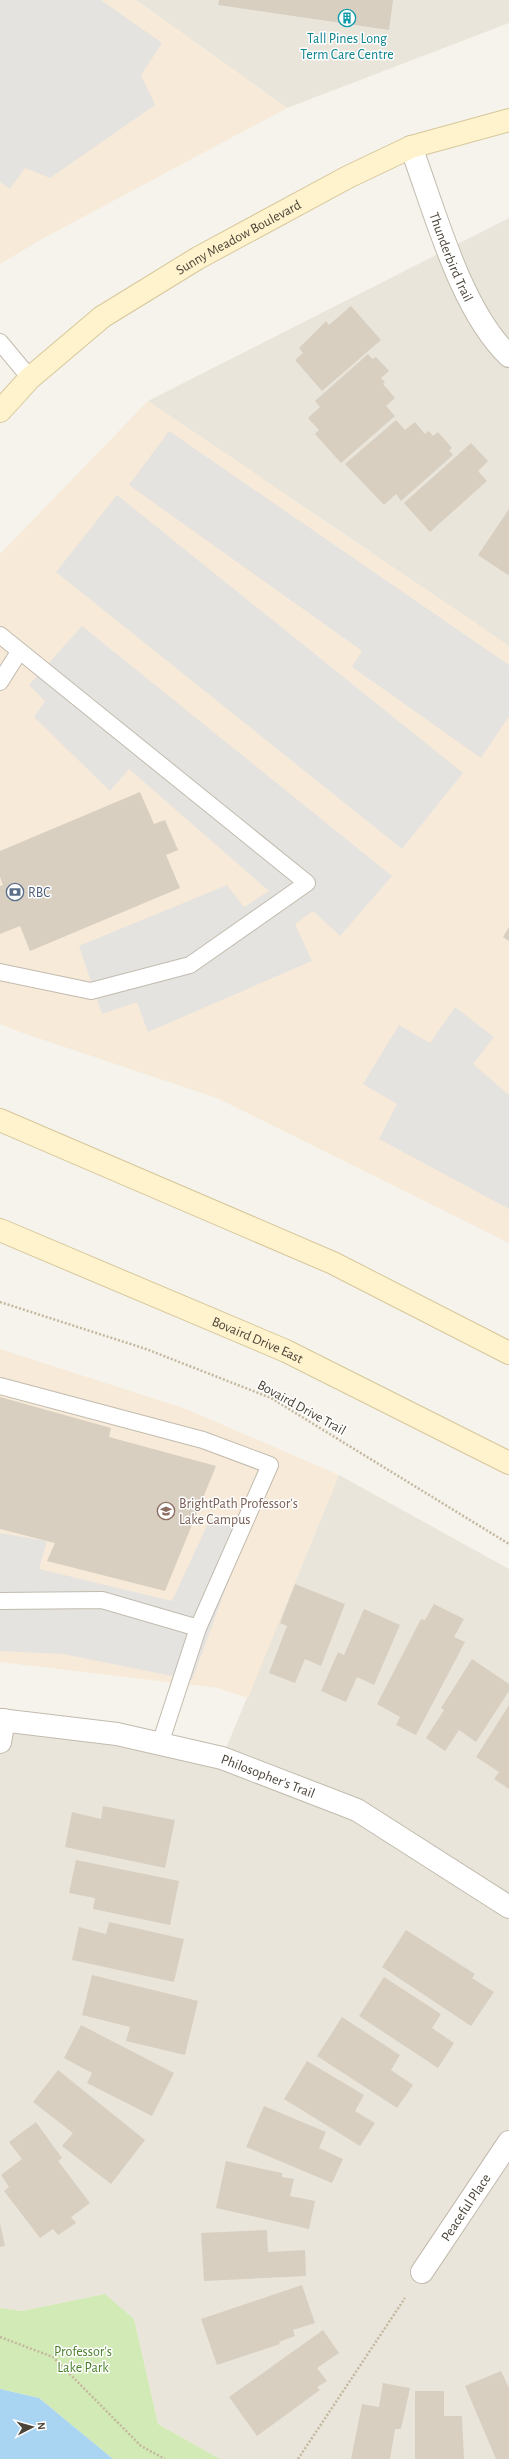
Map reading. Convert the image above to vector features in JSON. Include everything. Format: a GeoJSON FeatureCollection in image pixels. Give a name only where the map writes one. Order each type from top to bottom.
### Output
{"type":"FeatureCollection","features":[{"type":"Feature","properties":{"kind":"main road","name":"Sunny Meadow Boulevard"},"geometry":{"type":"LineString","coordinates":[[0,411],[30,378],[108,313],[205,255],[348,177],[411,147],[509,120]]}},
{"type":"Feature","properties":{"kind":"main road"},"geometry":{"type":"LineString","coordinates":[[0,1120],[334,1263],[509,1353]]}},
{"type":"Feature","properties":{"kind":"main road","name":"Bovaird Drive East"},"geometry":{"type":"LineString","coordinates":[[0,1230],[286,1351],[509,1463]]}},
{"type":"Feature","properties":{"kind":"street","name":"Thunderbird Trail"},"geometry":{"type":"LineString","coordinates":[[411,147],[454,263],[477,317],[509,356]]}},
{"type":"Feature","properties":{"kind":"street","name":"Philosopher's Trail"},"geometry":{"type":"LineString","coordinates":[[2,1720],[117,1734],[222,1758],[357,1810],[509,1907]]}},
{"type":"Feature","properties":{"kind":"street"},"geometry":{"type":"LineString","coordinates":[[0,1742],[2,1720]]}},
{"type":"Feature","properties":{"kind":"street","name":"Peaceful Place"},"geometry":{"type":"LineString","coordinates":[[422,2272],[509,2142]]}},
{"type":"Feature","properties":{"kind":"lane"},"geometry":{"type":"LineString","coordinates":[[0,342],[30,378]]}},
{"type":"Feature","properties":{"kind":"lane"},"geometry":{"type":"LineString","coordinates":[[0,635],[19,652],[307,883],[190,965],[91,991],[0,972]]}},
{"type":"Feature","properties":{"kind":"lane"},"geometry":{"type":"LineString","coordinates":[[0,682],[19,652]]}},
{"type":"Feature","properties":{"kind":"lane"},"geometry":{"type":"LineString","coordinates":[[0,1386],[203,1440],[270,1466],[198,1628],[160,1744]]}},
{"type":"Feature","properties":{"kind":"lane"},"geometry":{"type":"LineString","coordinates":[[0,1601],[102,1600],[198,1628]]}},
{"type":"Feature","properties":{"kind":"path","name":"Bovaird Drive Trail"},"geometry":{"type":"LineString","coordinates":[[0,1302],[146,1349],[271,1398],[509,1544]]}},
{"type":"Feature","properties":{"kind":"path"},"geometry":{"type":"LineString","coordinates":[[298,2459],[422,2272]]}},
{"type":"Feature","properties":{"kind":"path"},"geometry":{"type":"LineString","coordinates":[[0,2338],[53,2357],[140,2446],[165,2459]]}},
{"type":"Feature","properties":{"kind":"shaded area"},"geometry":{"type":"Polygon","coordinates":[[[0,0],[136,0],[287,108],[42,239],[0,264],[0,0]]]}},
{"type":"Feature","properties":{"kind":"shaded area"},"geometry":{"type":"Polygon","coordinates":[[[0,0],[101,0],[162,43],[141,75],[155,105],[50,178],[25,168],[10,189],[0,182],[0,0]]]}},
{"type":"Feature","properties":{"kind":"shaded area"},"geometry":{"type":"Polygon","coordinates":[[[136,0],[509,0],[509,23],[287,108],[136,0]]]}},
{"type":"Feature","properties":{"kind":"shaded area"},"geometry":{"type":"Polygon","coordinates":[[[509,218],[509,646],[148,401],[509,218]]]}},
{"type":"Feature","properties":{"kind":"shaded area"},"geometry":{"type":"Polygon","coordinates":[[[148,401],[509,646],[509,1243],[217,1098],[0,1024],[0,554],[148,401]]]}},
{"type":"Feature","properties":{"kind":"shaded area"},"geometry":{"type":"Polygon","coordinates":[[[169,431],[509,665],[509,716],[481,758],[352,667],[362,651],[129,485],[169,431]]]}},
{"type":"Feature","properties":{"kind":"shaded area"},"geometry":{"type":"Polygon","coordinates":[[[117,495],[463,773],[402,849],[56,572],[117,495]]]}},
{"type":"Feature","properties":{"kind":"shaded area"},"geometry":{"type":"Polygon","coordinates":[[[82,626],[392,876],[340,936],[313,911],[295,924],[312,961],[148,1032],[137,1002],[102,1014],[79,946],[227,885],[244,907],[269,891],[129,769],[110,791],[34,717],[45,701],[29,685],[82,626]]]}},
{"type":"Feature","properties":{"kind":"shaded area"},"geometry":{"type":"Polygon","coordinates":[[[455,1007],[494,1037],[473,1064],[509,1095],[509,1209],[379,1139],[397,1104],[363,1084],[399,1025],[430,1043],[455,1007]]]}},
{"type":"Feature","properties":{"kind":"shaded area"},"geometry":{"type":"Polygon","coordinates":[[[0,1349],[186,1409],[339,1475],[248,1698],[218,1688],[0,1662],[0,1349]]]}},
{"type":"Feature","properties":{"kind":"shaded area"},"geometry":{"type":"Polygon","coordinates":[[[339,1475],[509,1569],[509,2459],[220,2459],[158,2424],[134,2319],[105,2294],[22,2311],[0,2308],[0,1720],[222,1758],[339,1475]]]}},
{"type":"Feature","properties":{"kind":"shaded area"},"geometry":{"type":"Polygon","coordinates":[[[210,1519],[247,1531],[192,1680],[63,1654],[0,1651],[0,1533],[47,1541],[39,1569],[172,1601],[210,1519]]]}},
{"type":"Feature","properties":{"kind":"green space","name":"Professor's Lake Park"},"geometry":{"type":"Polygon","coordinates":[[[105,2294],[134,2319],[158,2424],[220,2459],[113,2459],[39,2398],[0,2389],[0,2308],[22,2311],[105,2294]]]}},
{"type":"Feature","properties":{"kind":"water"},"geometry":{"type":"Polygon","coordinates":[[[0,2389],[39,2398],[113,2459],[0,2459],[0,2389]]]}},
{"type":"Feature","properties":{"kind":"building","name":"Tall Pines Long Term Care Centre"},"geometry":{"type":"Polygon","coordinates":[[[219,0],[393,0],[389,30],[218,5],[219,0]]]}},
{"type":"Feature","properties":{"kind":"building"},"geometry":{"type":"Polygon","coordinates":[[[351,306],[381,340],[322,391],[295,360],[303,353],[299,348],[326,321],[329,325],[351,306]]]}},
{"type":"Feature","properties":{"kind":"building"},"geometry":{"type":"Polygon","coordinates":[[[368,354],[372,359],[376,357],[389,371],[381,378],[385,382],[383,384],[395,398],[386,406],[395,416],[341,463],[315,434],[319,430],[308,418],[320,407],[315,401],[368,354]]]}},
{"type":"Feature","properties":{"kind":"building"},"geometry":{"type":"Polygon","coordinates":[[[396,420],[405,430],[415,422],[425,434],[429,431],[433,436],[438,432],[452,448],[449,450],[453,455],[401,501],[396,494],[384,505],[345,464],[396,420]]]}},
{"type":"Feature","properties":{"kind":"building"},"geometry":{"type":"Polygon","coordinates":[[[471,443],[488,461],[478,471],[487,481],[430,532],[404,503],[471,443]]]}},
{"type":"Feature","properties":{"kind":"building"},"geometry":{"type":"Polygon","coordinates":[[[509,509],[509,574],[508,575],[478,555],[509,509]]]}},
{"type":"Feature","properties":{"kind":"building"},"geometry":{"type":"Polygon","coordinates":[[[140,792],[154,824],[165,820],[178,850],[166,855],[180,888],[30,951],[20,926],[0,934],[0,886],[3,885],[0,877],[0,851],[140,792]]]}},
{"type":"Feature","properties":{"kind":"building"},"geometry":{"type":"Polygon","coordinates":[[[509,927],[509,941],[503,937],[509,927]]]}},
{"type":"Feature","properties":{"kind":"building"},"geometry":{"type":"Polygon","coordinates":[[[0,1397],[111,1428],[109,1437],[216,1466],[165,1591],[47,1561],[55,1543],[0,1529],[0,1397]]]}},
{"type":"Feature","properties":{"kind":"building"},"geometry":{"type":"Polygon","coordinates":[[[295,1584],[345,1604],[321,1666],[305,1659],[295,1683],[269,1673],[287,1626],[280,1623],[295,1584]]]}},
{"type":"Feature","properties":{"kind":"building"},"geometry":{"type":"Polygon","coordinates":[[[434,1604],[464,1619],[454,1637],[465,1642],[416,1735],[396,1725],[400,1717],[377,1704],[421,1619],[425,1620],[434,1604]]]}},
{"type":"Feature","properties":{"kind":"building"},"geometry":{"type":"Polygon","coordinates":[[[364,1609],[400,1625],[374,1685],[357,1677],[346,1702],[321,1691],[338,1652],[344,1655],[364,1609]]]}},
{"type":"Feature","properties":{"kind":"building"},"geometry":{"type":"Polygon","coordinates":[[[472,1659],[509,1684],[509,1691],[476,1742],[459,1730],[445,1751],[426,1738],[444,1710],[441,1708],[472,1659]]]}},
{"type":"Feature","properties":{"kind":"building"},"geometry":{"type":"Polygon","coordinates":[[[509,1705],[509,1789],[494,1779],[499,1772],[476,1757],[509,1705]]]}},
{"type":"Feature","properties":{"kind":"building"},"geometry":{"type":"Polygon","coordinates":[[[103,1806],[175,1820],[165,1868],[65,1847],[72,1812],[101,1819],[103,1806]]]}},
{"type":"Feature","properties":{"kind":"building"},"geometry":{"type":"Polygon","coordinates":[[[76,1860],[179,1881],[170,1925],[93,1909],[95,1898],[69,1893],[76,1860]]]}},
{"type":"Feature","properties":{"kind":"building"},"geometry":{"type":"Polygon","coordinates":[[[109,1922],[184,1939],[174,1982],[72,1960],[79,1927],[106,1934],[109,1922]]]}},
{"type":"Feature","properties":{"kind":"building"},"geometry":{"type":"Polygon","coordinates":[[[406,1930],[475,1974],[472,1978],[494,1992],[471,2026],[382,1967],[406,1930]]]}},
{"type":"Feature","properties":{"kind":"building"},"geometry":{"type":"Polygon","coordinates":[[[92,1975],[198,2001],[185,2055],[126,2041],[130,2027],[82,2015],[92,1975]]]}},
{"type":"Feature","properties":{"kind":"building"},"geometry":{"type":"Polygon","coordinates":[[[384,1977],[441,2014],[432,2028],[454,2043],[438,2068],[359,2016],[384,1977]]]}},
{"type":"Feature","properties":{"kind":"building"},"geometry":{"type":"Polygon","coordinates":[[[342,2017],[400,2055],[391,2070],[413,2085],[397,2108],[317,2056],[342,2017]]]}},
{"type":"Feature","properties":{"kind":"building"},"geometry":{"type":"Polygon","coordinates":[[[81,2025],[174,2073],[152,2116],[87,2083],[92,2073],[64,2058],[81,2025]]]}},
{"type":"Feature","properties":{"kind":"building"},"geometry":{"type":"Polygon","coordinates":[[[307,2061],[364,2095],[355,2111],[375,2123],[360,2146],[284,2099],[307,2061]]]}},
{"type":"Feature","properties":{"kind":"building"},"geometry":{"type":"Polygon","coordinates":[[[58,2070],[145,2140],[111,2184],[62,2146],[73,2133],[33,2102],[58,2070]]]}},
{"type":"Feature","properties":{"kind":"building"},"geometry":{"type":"Polygon","coordinates":[[[264,2106],[326,2132],[319,2148],[343,2159],[332,2183],[246,2147],[264,2106]]]}},
{"type":"Feature","properties":{"kind":"building"},"geometry":{"type":"Polygon","coordinates":[[[36,2122],[62,2158],[58,2161],[90,2203],[71,2217],[76,2223],[58,2235],[53,2229],[40,2238],[4,2191],[9,2187],[1,2175],[22,2159],[9,2142],[36,2122]]]}},
{"type":"Feature","properties":{"kind":"building"},"geometry":{"type":"Polygon","coordinates":[[[226,2161],[282,2173],[282,2177],[294,2179],[290,2196],[315,2201],[309,2229],[216,2208],[226,2161]]]}},
{"type":"Feature","properties":{"kind":"building"},"geometry":{"type":"Polygon","coordinates":[[[0,2223],[5,2246],[0,2247],[0,2223]]]}},
{"type":"Feature","properties":{"kind":"building"},"geometry":{"type":"Polygon","coordinates":[[[267,2230],[268,2252],[305,2250],[306,2276],[204,2281],[201,2233],[267,2230]]]}},
{"type":"Feature","properties":{"kind":"building"},"geometry":{"type":"Polygon","coordinates":[[[302,2285],[315,2323],[293,2330],[295,2336],[279,2342],[280,2344],[217,2365],[201,2319],[302,2285]]]}},
{"type":"Feature","properties":{"kind":"building"},"geometry":{"type":"Polygon","coordinates":[[[323,2330],[339,2353],[317,2368],[327,2381],[317,2387],[320,2390],[257,2436],[229,2397],[323,2330]]]}},
{"type":"Feature","properties":{"kind":"building"},"geometry":{"type":"Polygon","coordinates":[[[501,2371],[509,2388],[509,2459],[496,2459],[465,2386],[501,2371]]]}},
{"type":"Feature","properties":{"kind":"building"},"geometry":{"type":"Polygon","coordinates":[[[383,2383],[410,2388],[401,2429],[395,2429],[390,2459],[351,2459],[362,2404],[379,2407],[383,2383]]]}},
{"type":"Feature","properties":{"kind":"building"},"geometry":{"type":"Polygon","coordinates":[[[415,2391],[444,2391],[444,2416],[462,2416],[464,2459],[415,2459],[415,2391]]]}},
{"type":"Feature","properties":{"kind":"place","name":"Tall Pines Long Term Care Centre"},"geometry":{"type":"Point","coordinates":[347,18]}},
{"type":"Feature","properties":{"kind":"place","name":"RBC"},"geometry":{"type":"Point","coordinates":[15,892]}},
{"type":"Feature","properties":{"kind":"place","name":"BrightPath Professor's Lake Campus"},"geometry":{"type":"Point","coordinates":[166,1511]}}]}
